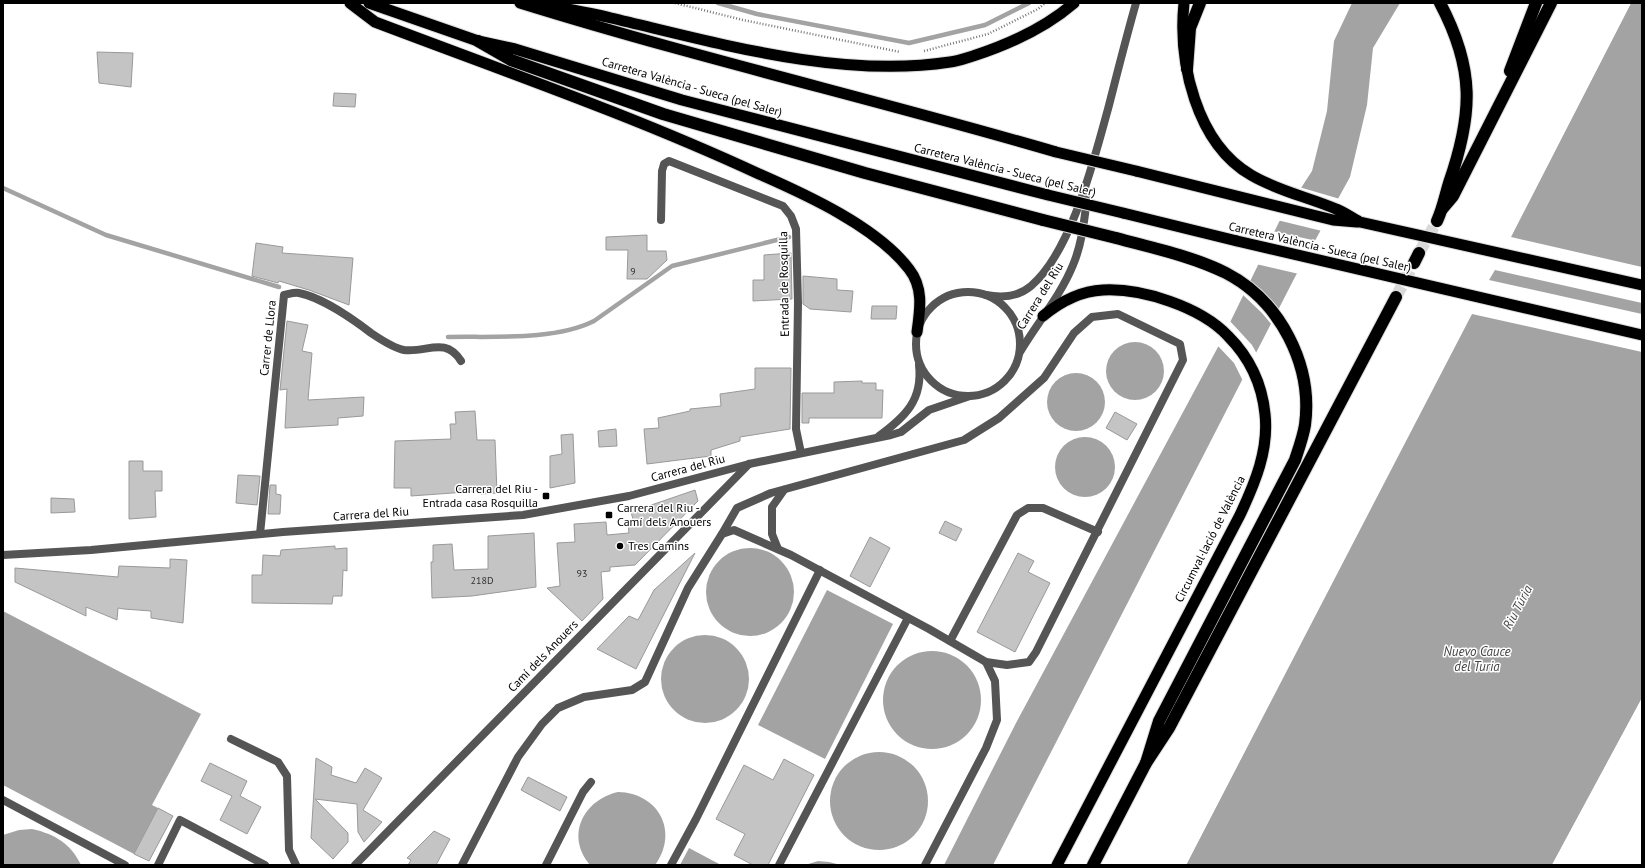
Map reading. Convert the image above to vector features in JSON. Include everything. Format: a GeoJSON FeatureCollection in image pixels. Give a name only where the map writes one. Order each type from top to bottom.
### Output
{"type":"FeatureCollection","features":[{"type":"Feature","properties":{"kind":"highway"},"geometry":{"type":"LineString","coordinates":[[350,3],[375,22],[706,149],[791,188],[838,214],[892,251],[910,269],[920,293],[917,332]]}},
{"type":"Feature","properties":{"kind":"highway","name":"Carretera València - Sueca (pel Saler)"},"geometry":{"type":"LineString","coordinates":[[369,3],[478,41],[515,50],[682,100],[1048,195],[1237,241],[1642,335]]}},
{"type":"Feature","properties":{"kind":"highway"},"geometry":{"type":"LineString","coordinates":[[520,3],[617,33],[1056,152],[1333,220],[1360,222],[1642,285]]}},
{"type":"Feature","properties":{"kind":"highway"},"geometry":{"type":"LineString","coordinates":[[534,3],[611,18],[692,38],[796,59],[893,68],[952,62],[1005,46],[1057,17],[1074,3]]}},
{"type":"Feature","properties":{"kind":"highway"},"geometry":{"type":"LineString","coordinates":[[1184,3],[1183,37],[1189,84],[1199,110],[1220,145],[1239,166],[1251,175],[1284,191],[1336,209],[1360,222]]}},
{"type":"Feature","properties":{"kind":"highway"},"geometry":{"type":"LineString","coordinates":[[1187,69],[1190,28],[1200,3]]}},
{"type":"Feature","properties":{"kind":"highway"},"geometry":{"type":"LineString","coordinates":[[1437,221],[1442,209],[1463,136],[1468,95],[1459,45],[1454,30],[1440,3]]}},
{"type":"Feature","properties":{"kind":"highway"},"geometry":{"type":"LineString","coordinates":[[1486,132],[1536,3]]}},
{"type":"Feature","properties":{"kind":"highway"},"geometry":{"type":"LineString","coordinates":[[1442,209],[1453,196],[1551,3]]}},
{"type":"Feature","properties":{"kind":"highway"},"geometry":{"type":"LineString","coordinates":[[478,41],[511,60],[663,114],[865,172],[1194,260],[1214,267],[1240,281],[1273,312],[1295,351],[1304,383],[1306,413],[1301,442],[1286,480],[1159,721],[1146,763]]}},
{"type":"Feature","properties":{"kind":"highway","name":"Circumval·lació de València"},"geometry":{"type":"LineString","coordinates":[[1043,316],[1062,302],[1076,296],[1103,290],[1133,292],[1170,302],[1216,326],[1237,346],[1248,361],[1259,384],[1263,399],[1266,425],[1262,459],[1257,477],[1231,533],[1057,865]]}},
{"type":"Feature","properties":{"kind":"highway"},"geometry":{"type":"LineString","coordinates":[[1092,865],[1146,763],[1169,728],[1396,297]]}},
{"type":"Feature","properties":{"kind":"street","name":"Carrera del Riu"},"geometry":{"type":"LineString","coordinates":[[986,295],[997,297],[1016,294],[1032,285],[1042,274],[1065,237],[1089,177],[1136,3]]}},
{"type":"Feature","properties":{"kind":"street","name":"Entrada de Rosquilla"},"geometry":{"type":"LineString","coordinates":[[661,220],[662,171],[664,164],[669,161],[783,206],[791,216],[796,229],[798,303],[796,429],[801,453]]}},
{"type":"Feature","properties":{"kind":"street","name":"Carrera del Riu"},"geometry":{"type":"LineString","coordinates":[[1018,355],[1064,284],[1078,254],[1082,236],[1089,177]]}},
{"type":"Feature","properties":{"kind":"street"},"geometry":{"type":"LineString","coordinates":[[961,292],[973,292],[986,295],[997,301],[1013,318],[1018,329],[1020,342],[1018,355],[1014,368],[1006,379],[990,391],[970,396],[956,395],[937,386],[923,370],[918,358],[916,345],[917,332],[929,309],[938,301],[961,292]]}},
{"type":"Feature","properties":{"kind":"street","name":"Carrer de Llora"},"geometry":{"type":"LineString","coordinates":[[260,534],[284,295],[298,293],[310,296],[350,317],[381,340],[403,350],[442,346],[456,352],[462,361]]}},
{"type":"Feature","properties":{"kind":"street"},"geometry":{"type":"LineString","coordinates":[[462,865],[518,757],[542,724],[558,708],[584,697],[632,690],[645,682],[688,588],[737,508],[771,493],[964,440],[999,418],[1044,378],[1074,333],[1092,317],[1118,314],[1180,344],[1183,360],[1098,532],[1036,652],[1029,662],[1007,665],[986,662],[820,570],[778,549],[734,530],[722,534]]}},
{"type":"Feature","properties":{"kind":"street","name":"Carrera del Riu"},"geometry":{"type":"LineString","coordinates":[[877,438],[900,420],[913,402],[919,382],[918,358]]}},
{"type":"Feature","properties":{"kind":"street","name":"Carrera del Riu"},"geometry":{"type":"LineString","coordinates":[[3,555],[91,550],[260,534],[522,515],[628,496],[749,464],[901,432],[929,410],[970,396]]}},
{"type":"Feature","properties":{"kind":"street","name":"Camí dels Anouers"},"geometry":{"type":"LineString","coordinates":[[355,865],[749,464]]}},
{"type":"Feature","properties":{"kind":"street"},"geometry":{"type":"LineString","coordinates":[[778,549],[772,534],[772,507],[784,490]]}},
{"type":"Feature","properties":{"kind":"street"},"geometry":{"type":"LineString","coordinates":[[950,641],[1017,515],[1028,508],[1043,508],[1098,532]]}},
{"type":"Feature","properties":{"kind":"street"},"geometry":{"type":"LineString","coordinates":[[671,865],[696,819],[820,570]]}},
{"type":"Feature","properties":{"kind":"street"},"geometry":{"type":"LineString","coordinates":[[779,865],[908,618]]}},
{"type":"Feature","properties":{"kind":"street"},"geometry":{"type":"LineString","coordinates":[[924,865],[986,748],[998,720],[995,681],[986,662]]}},
{"type":"Feature","properties":{"kind":"street"},"geometry":{"type":"LineString","coordinates":[[231,739],[278,762],[287,776],[289,850],[296,865]]}},
{"type":"Feature","properties":{"kind":"street"},"geometry":{"type":"LineString","coordinates":[[546,865],[583,792],[591,782]]}},
{"type":"Feature","properties":{"kind":"street"},"geometry":{"type":"LineString","coordinates":[[3,800],[125,865]]}},
{"type":"Feature","properties":{"kind":"street"},"geometry":{"type":"LineString","coordinates":[[158,865],[180,820],[265,865]]}},
{"type":"Feature","properties":{"kind":"path"},"geometry":{"type":"LineString","coordinates":[[675,3],[744,20],[903,53]]}},
{"type":"Feature","properties":{"kind":"path"},"geometry":{"type":"LineString","coordinates":[[917,52],[988,34],[1038,10],[1045,3]]}},
{"type":"Feature","properties":{"kind":"water"},"geometry":{"type":"Polygon","coordinates":[[[1352,3],[1400,3],[1373,48],[1367,105],[1350,177],[1295,277],[993,865],[944,865],[1016,723],[1218,347],[1279,222],[1312,171],[1327,111],[1334,41],[1352,3]]]}},
{"type":"Feature","properties":{"kind":"water","name":"Nuevo Cauce del Turia"},"geometry":{"type":"Polygon","coordinates":[[[1631,3],[1642,3],[1642,698],[1552,865],[1186,865],[1631,3]]]}},
{"type":"Feature","properties":{"kind":"water"},"geometry":{"type":"Polygon","coordinates":[[[1129,342],[1141,342],[1151,346],[1160,355],[1164,365],[1164,377],[1156,392],[1141,400],[1129,400],[1119,396],[1110,387],[1106,377],[1106,365],[1110,355],[1119,346],[1129,342]]]}},
{"type":"Feature","properties":{"kind":"water"},"geometry":{"type":"Polygon","coordinates":[[[1070,373],[1082,373],[1092,377],[1101,386],[1105,396],[1105,408],[1097,423],[1082,431],[1070,431],[1060,427],[1051,418],[1047,408],[1047,396],[1051,386],[1060,377],[1070,373]]]}},
{"type":"Feature","properties":{"kind":"water"},"geometry":{"type":"Polygon","coordinates":[[[1085,437],[1101,442],[1106,446],[1110,451],[1115,467],[1110,483],[1106,488],[1101,492],[1085,497],[1069,492],[1064,488],[1060,483],[1055,467],[1060,451],[1064,446],[1069,442],[1085,437]]]}},
{"type":"Feature","properties":{"kind":"water"},"geometry":{"type":"Polygon","coordinates":[[[750,548],[767,552],[781,561],[790,575],[794,592],[790,609],[781,623],[767,632],[750,636],[733,632],[719,623],[710,609],[706,592],[710,575],[719,561],[733,552],[750,548]]]}},
{"type":"Feature","properties":{"kind":"water"},"geometry":{"type":"Polygon","coordinates":[[[827,590],[893,624],[825,759],[758,725],[827,590]]]}},
{"type":"Feature","properties":{"kind":"water"},"geometry":{"type":"Polygon","coordinates":[[[3,611],[201,714],[152,805],[158,808],[134,854],[3,785],[3,611]]]}},
{"type":"Feature","properties":{"kind":"water"},"geometry":{"type":"Polygon","coordinates":[[[705,635],[722,639],[736,648],[745,662],[749,679],[745,696],[736,710],[722,719],[705,723],[688,719],[674,710],[665,696],[661,679],[665,662],[674,648],[688,639],[705,635]]]}},
{"type":"Feature","properties":{"kind":"water"},"geometry":{"type":"Polygon","coordinates":[[[932,651],[951,655],[967,665],[977,681],[981,700],[977,719],[967,735],[951,745],[932,749],[913,745],[897,735],[887,719],[883,700],[887,681],[897,665],[913,655],[932,651]]]}},
{"type":"Feature","properties":{"kind":"water"},"geometry":{"type":"Polygon","coordinates":[[[879,752],[898,756],[914,766],[924,782],[928,801],[924,820],[914,836],[898,846],[879,850],[860,846],[844,836],[834,820],[830,801],[834,782],[844,766],[860,756],[879,752]]]}},
{"type":"Feature","properties":{"kind":"water"},"geometry":{"type":"Polygon","coordinates":[[[618,792],[632,794],[644,799],[654,807],[661,816],[665,828],[665,840],[662,852],[655,865],[590,865],[583,854],[579,842],[579,831],[587,811],[595,803],[606,796],[618,792]]]}},
{"type":"Feature","properties":{"kind":"water"},"geometry":{"type":"Polygon","coordinates":[[[32,829],[48,834],[61,841],[72,851],[81,865],[3,865],[3,835],[19,830],[32,829]]]}},
{"type":"Feature","properties":{"kind":"water"},"geometry":{"type":"Polygon","coordinates":[[[689,848],[721,865],[680,865],[689,848]]]}},
{"type":"Feature","properties":{"kind":"water"},"geometry":{"type":"Polygon","coordinates":[[[818,861],[829,862],[841,865],[805,865],[818,861]]]}},
{"type":"Feature","properties":{"kind":"pier"},"geometry":{"type":"Polygon","coordinates":[[[1629,3],[1631,3],[1511,237],[1642,267],[1642,303],[1495,270],[1489,280],[1642,314],[1642,352],[1472,314],[1186,865],[1184,865],[1629,3]]]}},
{"type":"Feature","properties":{"kind":"pier"},"geometry":{"type":"Polygon","coordinates":[[[1299,187],[1340,199],[1322,231],[1277,220],[1299,187]]]}},
{"type":"Feature","properties":{"kind":"pier"},"geometry":{"type":"Polygon","coordinates":[[[1272,231],[1317,241],[1299,274],[1256,264],[1272,231]]]}},
{"type":"Feature","properties":{"kind":"pier"},"geometry":{"type":"Polygon","coordinates":[[[1248,280],[1280,311],[1272,325],[1242,294],[1248,280]]]}},
{"type":"Feature","properties":{"kind":"pier"},"geometry":{"type":"Polygon","coordinates":[[[1229,320],[1252,345],[1257,354],[1243,381],[1234,363],[1217,345],[1229,320]]]}},
{"type":"Feature","properties":{"kind":"pier"},"geometry":{"type":"Polygon","coordinates":[[[1642,698],[1642,702],[1555,865],[1552,865],[1642,698]]]}},
{"type":"Feature","properties":{"kind":"building"},"geometry":{"type":"Polygon","coordinates":[[[97,52],[133,53],[131,87],[99,83],[97,52]]]}},
{"type":"Feature","properties":{"kind":"building"},"geometry":{"type":"Polygon","coordinates":[[[334,93],[356,94],[355,107],[333,106],[334,93]]]}},
{"type":"Feature","properties":{"kind":"building"},"geometry":{"type":"Polygon","coordinates":[[[647,235],[647,251],[666,251],[667,260],[647,279],[627,279],[628,250],[606,250],[606,237],[647,235]]]}},
{"type":"Feature","properties":{"kind":"building"},"geometry":{"type":"Polygon","coordinates":[[[256,243],[283,247],[282,253],[353,258],[349,305],[309,290],[279,281],[278,283],[252,276],[256,243]]]}},
{"type":"Feature","properties":{"kind":"building"},"geometry":{"type":"Polygon","coordinates":[[[791,253],[792,299],[753,301],[753,280],[764,280],[764,255],[791,253]]]}},
{"type":"Feature","properties":{"kind":"building"},"geometry":{"type":"Polygon","coordinates":[[[803,276],[837,279],[837,290],[853,291],[851,312],[810,309],[803,304],[803,276]]]}},
{"type":"Feature","properties":{"kind":"building"},"geometry":{"type":"Polygon","coordinates":[[[872,306],[897,306],[896,319],[871,319],[872,306]]]}},
{"type":"Feature","properties":{"kind":"building"},"geometry":{"type":"Polygon","coordinates":[[[287,321],[308,325],[302,351],[312,353],[308,400],[364,397],[363,416],[338,418],[338,425],[285,428],[287,389],[280,390],[287,321]]]}},
{"type":"Feature","properties":{"kind":"building"},"geometry":{"type":"Polygon","coordinates":[[[755,368],[791,368],[790,429],[740,437],[740,441],[711,450],[711,456],[647,464],[644,429],[659,428],[658,418],[690,411],[690,409],[721,406],[720,394],[755,389],[755,368]]]}},
{"type":"Feature","properties":{"kind":"building"},"geometry":{"type":"Polygon","coordinates":[[[862,381],[862,383],[876,383],[876,390],[883,390],[882,418],[809,418],[809,423],[802,423],[802,393],[834,393],[834,382],[862,381]]]}},
{"type":"Feature","properties":{"kind":"building"},"geometry":{"type":"Polygon","coordinates":[[[475,411],[477,440],[495,440],[497,493],[481,494],[480,491],[411,496],[411,488],[394,488],[395,441],[451,439],[450,424],[456,424],[455,412],[475,411]]]}},
{"type":"Feature","properties":{"kind":"building"},"geometry":{"type":"Polygon","coordinates":[[[1115,412],[1137,424],[1127,440],[1106,428],[1115,412]]]}},
{"type":"Feature","properties":{"kind":"building"},"geometry":{"type":"Polygon","coordinates":[[[616,429],[617,446],[599,447],[598,431],[616,429]]]}},
{"type":"Feature","properties":{"kind":"building"},"geometry":{"type":"Polygon","coordinates":[[[573,434],[575,483],[550,488],[550,456],[562,454],[561,435],[573,434]]]}},
{"type":"Feature","properties":{"kind":"building"},"geometry":{"type":"Polygon","coordinates":[[[129,461],[143,461],[143,471],[162,471],[162,491],[155,491],[156,517],[129,519],[129,461]]]}},
{"type":"Feature","properties":{"kind":"building"},"geometry":{"type":"Polygon","coordinates":[[[238,475],[260,476],[257,505],[236,503],[238,475]]]}},
{"type":"Feature","properties":{"kind":"building"},"geometry":{"type":"Polygon","coordinates":[[[270,485],[276,485],[276,494],[281,495],[280,514],[268,514],[270,485]]]}},
{"type":"Feature","properties":{"kind":"building"},"geometry":{"type":"Polygon","coordinates":[[[695,490],[698,501],[635,565],[610,567],[610,571],[601,572],[603,599],[582,621],[547,588],[560,586],[557,543],[575,542],[574,524],[606,522],[607,535],[629,533],[628,524],[634,523],[631,512],[695,490]]]}},
{"type":"Feature","properties":{"kind":"building"},"geometry":{"type":"Polygon","coordinates":[[[51,498],[74,499],[75,512],[51,513],[51,498]]]}},
{"type":"Feature","properties":{"kind":"building"},"geometry":{"type":"Polygon","coordinates":[[[945,521],[962,529],[956,541],[939,533],[945,521]]]}},
{"type":"Feature","properties":{"kind":"building"},"geometry":{"type":"Polygon","coordinates":[[[534,533],[536,587],[472,596],[432,598],[431,562],[433,562],[433,545],[452,544],[454,570],[488,569],[488,536],[534,533]]]}},
{"type":"Feature","properties":{"kind":"building"},"geometry":{"type":"Polygon","coordinates":[[[870,537],[890,548],[870,587],[850,576],[870,537]]]}},
{"type":"Feature","properties":{"kind":"building"},"geometry":{"type":"Polygon","coordinates":[[[335,546],[335,549],[347,548],[347,571],[343,570],[342,596],[333,596],[332,604],[252,603],[252,575],[262,575],[263,555],[280,556],[281,550],[335,546]]]}},
{"type":"Feature","properties":{"kind":"building"},"geometry":{"type":"Polygon","coordinates":[[[695,553],[636,669],[597,649],[629,616],[638,620],[654,590],[695,553]]]}},
{"type":"Feature","properties":{"kind":"building"},"geometry":{"type":"Polygon","coordinates":[[[1018,553],[1034,561],[1028,572],[1050,583],[1015,652],[977,632],[1018,553]]]}},
{"type":"Feature","properties":{"kind":"building"},"geometry":{"type":"Polygon","coordinates":[[[170,559],[187,560],[183,623],[151,618],[151,611],[118,608],[117,620],[86,607],[86,616],[15,582],[15,568],[118,577],[119,566],[170,568],[170,559]]]}},
{"type":"Feature","properties":{"kind":"building"},"geometry":{"type":"Polygon","coordinates":[[[316,758],[332,767],[331,775],[356,783],[365,768],[382,778],[363,810],[382,822],[364,842],[358,832],[357,804],[315,799],[348,833],[348,842],[333,859],[311,838],[316,758]]]}},
{"type":"Feature","properties":{"kind":"building"},"geometry":{"type":"Polygon","coordinates":[[[784,759],[814,775],[768,865],[753,865],[734,855],[745,834],[716,819],[744,765],[773,780],[784,759]]]}},
{"type":"Feature","properties":{"kind":"building"},"geometry":{"type":"Polygon","coordinates":[[[210,763],[247,781],[240,796],[261,807],[247,834],[220,820],[232,796],[201,781],[210,763]]]}},
{"type":"Feature","properties":{"kind":"building"},"geometry":{"type":"Polygon","coordinates":[[[528,777],[567,797],[560,811],[521,790],[528,777]]]}},
{"type":"Feature","properties":{"kind":"building"},"geometry":{"type":"Polygon","coordinates":[[[158,808],[173,816],[149,861],[134,854],[158,808]]]}},
{"type":"Feature","properties":{"kind":"building"},"geometry":{"type":"Polygon","coordinates":[[[434,831],[450,839],[436,865],[408,865],[411,860],[407,858],[434,831]]]}},
{"type":"Feature","properties":{"kind":"waterway"},"geometry":{"type":"LineString","coordinates":[[718,3],[757,14],[909,43],[985,25],[1029,3]]}},
{"type":"Feature","properties":{"kind":"waterway"},"geometry":{"type":"LineString","coordinates":[[3,188],[106,235],[279,287]]}},
{"type":"Feature","properties":{"kind":"waterway"},"geometry":{"type":"LineString","coordinates":[[448,337],[542,335],[578,327],[594,321],[672,266],[789,237]]}},
{"type":"Feature","properties":{"kind":"tunnel"},"geometry":{"type":"LineString","coordinates":[[1419,253],[1437,221]]}},
{"type":"Feature","properties":{"kind":"tunnel"},"geometry":{"type":"LineString","coordinates":[[1396,297],[1414,263]]}},
{"type":"Feature","properties":{"kind":"place","name":"Carrera del Riu - Entrada casa Rosquilla"},"geometry":{"type":"Point","coordinates":[546,496]}},
{"type":"Feature","properties":{"kind":"place","name":"Carrera del Riu - Camí dels Anouers"},"geometry":{"type":"Point","coordinates":[609,515]}},
{"type":"Feature","properties":{"kind":"place","name":"Tres Camins"},"geometry":{"type":"Point","coordinates":[620,546]}},
{"type":"Feature","properties":{"kind":"water label","name":"Riu Túria"},"geometry":{"type":"Point","coordinates":[1517,607]}}]}
